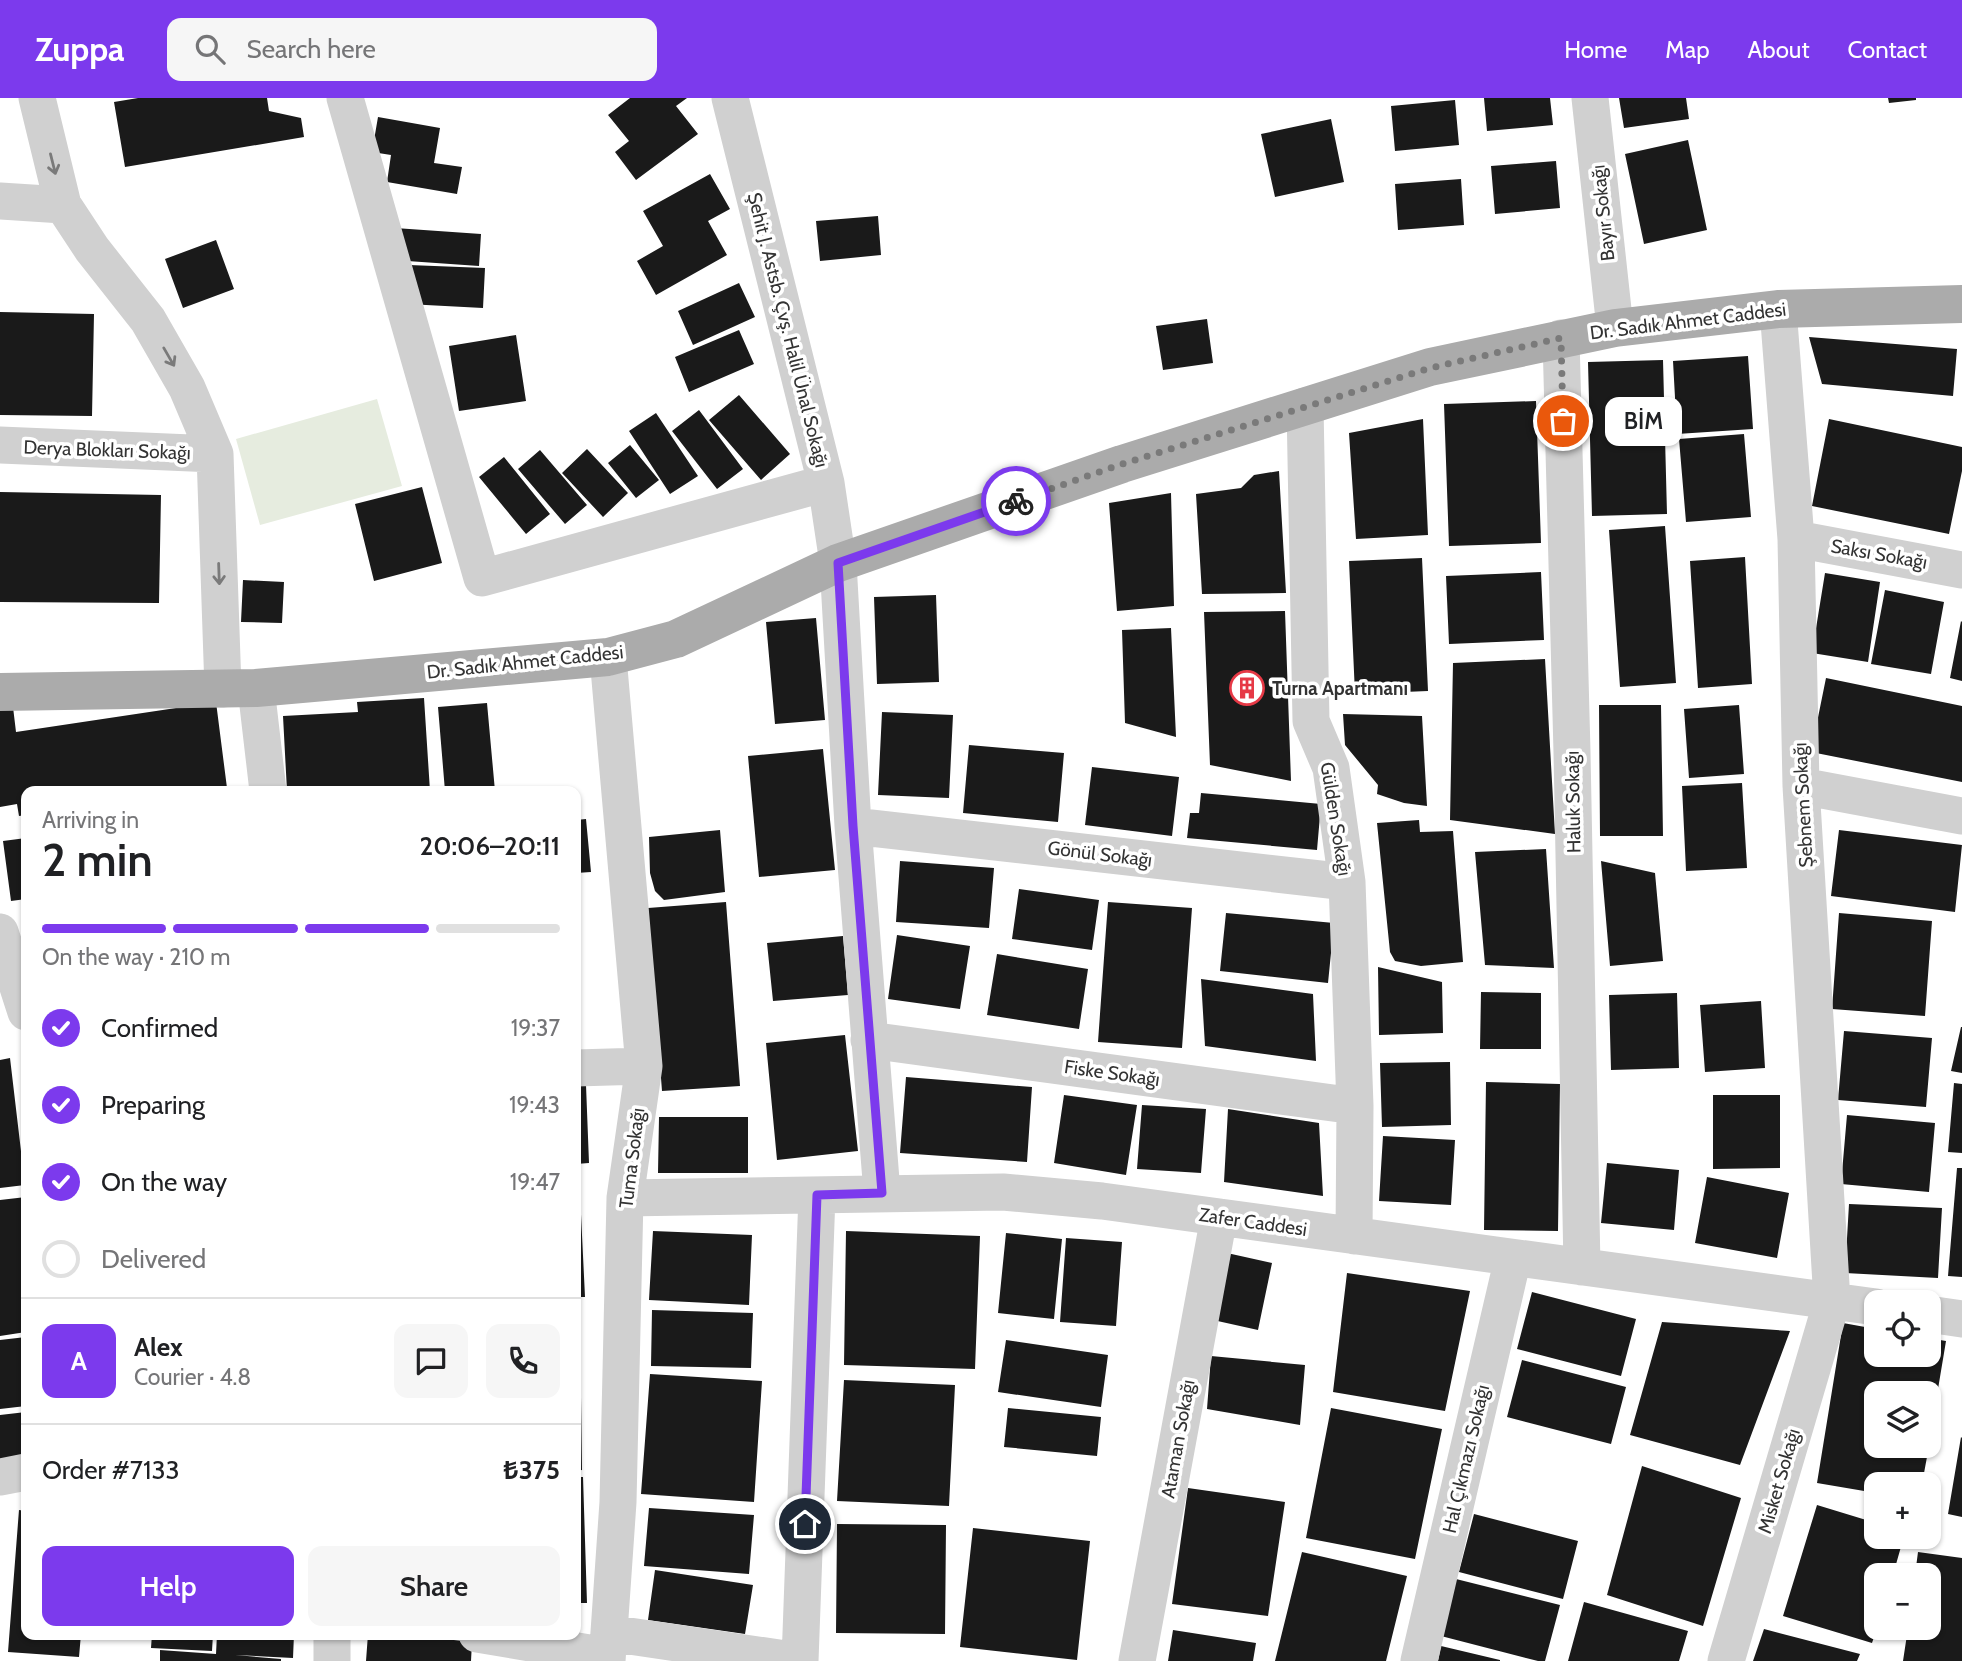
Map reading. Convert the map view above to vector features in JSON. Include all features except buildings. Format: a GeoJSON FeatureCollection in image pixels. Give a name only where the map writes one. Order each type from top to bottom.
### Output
{"type":"FeatureCollection","features":[{"type":"Feature","properties":{"kind":"main road","name":"Dr. Sadık Ahmet Caddesi"},"geometry":{"type":"LineString","coordinates":[[0,692],[239,688],[608,657],[676,639],[838,563],[1122,464],[1430,368],[1615,328],[1778,309],[1962,304]]}},
{"type":"Feature","properties":{"kind":"street"},"geometry":{"type":"LineString","coordinates":[[37,98],[63,205],[92,249],[148,320],[187,388],[215,454],[239,688],[267,786]]}},
{"type":"Feature","properties":{"kind":"street"},"geometry":{"type":"LineString","coordinates":[[345,98],[482,578],[825,483]]}},
{"type":"Feature","properties":{"kind":"street","name":"Şehit J. Astsb. Çvş. Halil Ünal Sokağı"},"geometry":{"type":"LineString","coordinates":[[730,98],[825,483],[838,563],[853,826],[882,1193]]}},
{"type":"Feature","properties":{"kind":"street","name":"Bayır Sokağı"},"geometry":{"type":"LineString","coordinates":[[1590,98],[1615,328]]}},
{"type":"Feature","properties":{"kind":"street"},"geometry":{"type":"LineString","coordinates":[[0,201],[63,205]]}},
{"type":"Feature","properties":{"kind":"street","name":"Şebnem Sokağı"},"geometry":{"type":"LineString","coordinates":[[1778,309],[1796,539],[1801,786],[1832,1301]]}},
{"type":"Feature","properties":{"kind":"street","name":"Haluk Sokağı"},"geometry":{"type":"LineString","coordinates":[[1561,338],[1573,766],[1582,1267]]}},
{"type":"Feature","properties":{"kind":"street","name":"Gülden Sokağı"},"geometry":{"type":"LineString","coordinates":[[1305,405],[1311,721],[1331,768],[1347,883],[1355,1106],[1354,1236]]}},
{"type":"Feature","properties":{"kind":"street","name":"Derya Blokları Sokağı"},"geometry":{"type":"LineString","coordinates":[[0,445],[215,454]]}},
{"type":"Feature","properties":{"kind":"street","name":"Saksı Sokağı"},"geometry":{"type":"LineString","coordinates":[[1796,539],[1962,570]]}},
{"type":"Feature","properties":{"kind":"street","name":"Tuma Sokağı"},"geometry":{"type":"LineString","coordinates":[[608,657],[644,1066],[625,1198],[618,1502],[608,1650]]}},
{"type":"Feature","properties":{"kind":"street"},"geometry":{"type":"LineString","coordinates":[[1801,786],[1962,816]]}},
{"type":"Feature","properties":{"kind":"street","name":"Gönül Sokağı"},"geometry":{"type":"LineString","coordinates":[[853,826],[1347,883]]}},
{"type":"Feature","properties":{"kind":"street"},"geometry":{"type":"LineString","coordinates":[[0,932],[21,997]]}},
{"type":"Feature","properties":{"kind":"street","name":"Fiske Sokağı"},"geometry":{"type":"LineString","coordinates":[[869,1040],[1355,1106]]}},
{"type":"Feature","properties":{"kind":"street"},"geometry":{"type":"LineString","coordinates":[[581,1068],[644,1066]]}},
{"type":"Feature","properties":{"kind":"street","name":"Zafer Caddesi"},"geometry":{"type":"LineString","coordinates":[[625,1198],[1003,1192],[1102,1201],[1864,1305]]}},
{"type":"Feature","properties":{"kind":"street"},"geometry":{"type":"LineString","coordinates":[[526,1640],[608,1650],[799,1661],[817,1195]]}},
{"type":"Feature","properties":{"kind":"street","name":"Ataman Sokağı"},"geometry":{"type":"LineString","coordinates":[[1137,1661],[1219,1217]]}},
{"type":"Feature","properties":{"kind":"street","name":"Hal Çıkmazı Sokağı"},"geometry":{"type":"LineString","coordinates":[[1419,1661],[1513,1258]]}},
{"type":"Feature","properties":{"kind":"street","name":"Misket Sokağı"},"geometry":{"type":"LineString","coordinates":[[1726,1661],[1832,1301]]}},
{"type":"Feature","properties":{"kind":"street"},"geometry":{"type":"LineString","coordinates":[[1941,1316],[1962,1319]]}},
{"type":"Feature","properties":{"kind":"street"},"geometry":{"type":"LineString","coordinates":[[0,1476],[21,1473]]}},
{"type":"Feature","properties":{"kind":"street"},"geometry":{"type":"LineString","coordinates":[[332,1640],[332,1661]]}},
{"type":"Feature","properties":{"kind":"shaded area"},"geometry":{"type":"Polygon","coordinates":[[[377,399],[402,486],[260,525],[236,439],[377,399]]]}},
{"type":"Feature","properties":{"kind":"way so far"},"geometry":{"type":"LineString","coordinates":[[1016,501],[1305,405],[1430,368],[1561,338],[1563,421]]}},
{"type":"Feature","properties":{"kind":"place","name":"BİM"},"geometry":{"type":"Point","coordinates":[1563,421]}},
{"type":"Feature","properties":{"kind":"place","name":"Turna Apartmanı"},"geometry":{"type":"Point","coordinates":[1247,688]}},
{"type":"Feature","properties":{"kind":"route"},"geometry":{"type":"LineString","coordinates":[[805,1524],[817,1195],[882,1193],[853,826],[838,563],[1016,501]]}}]}
